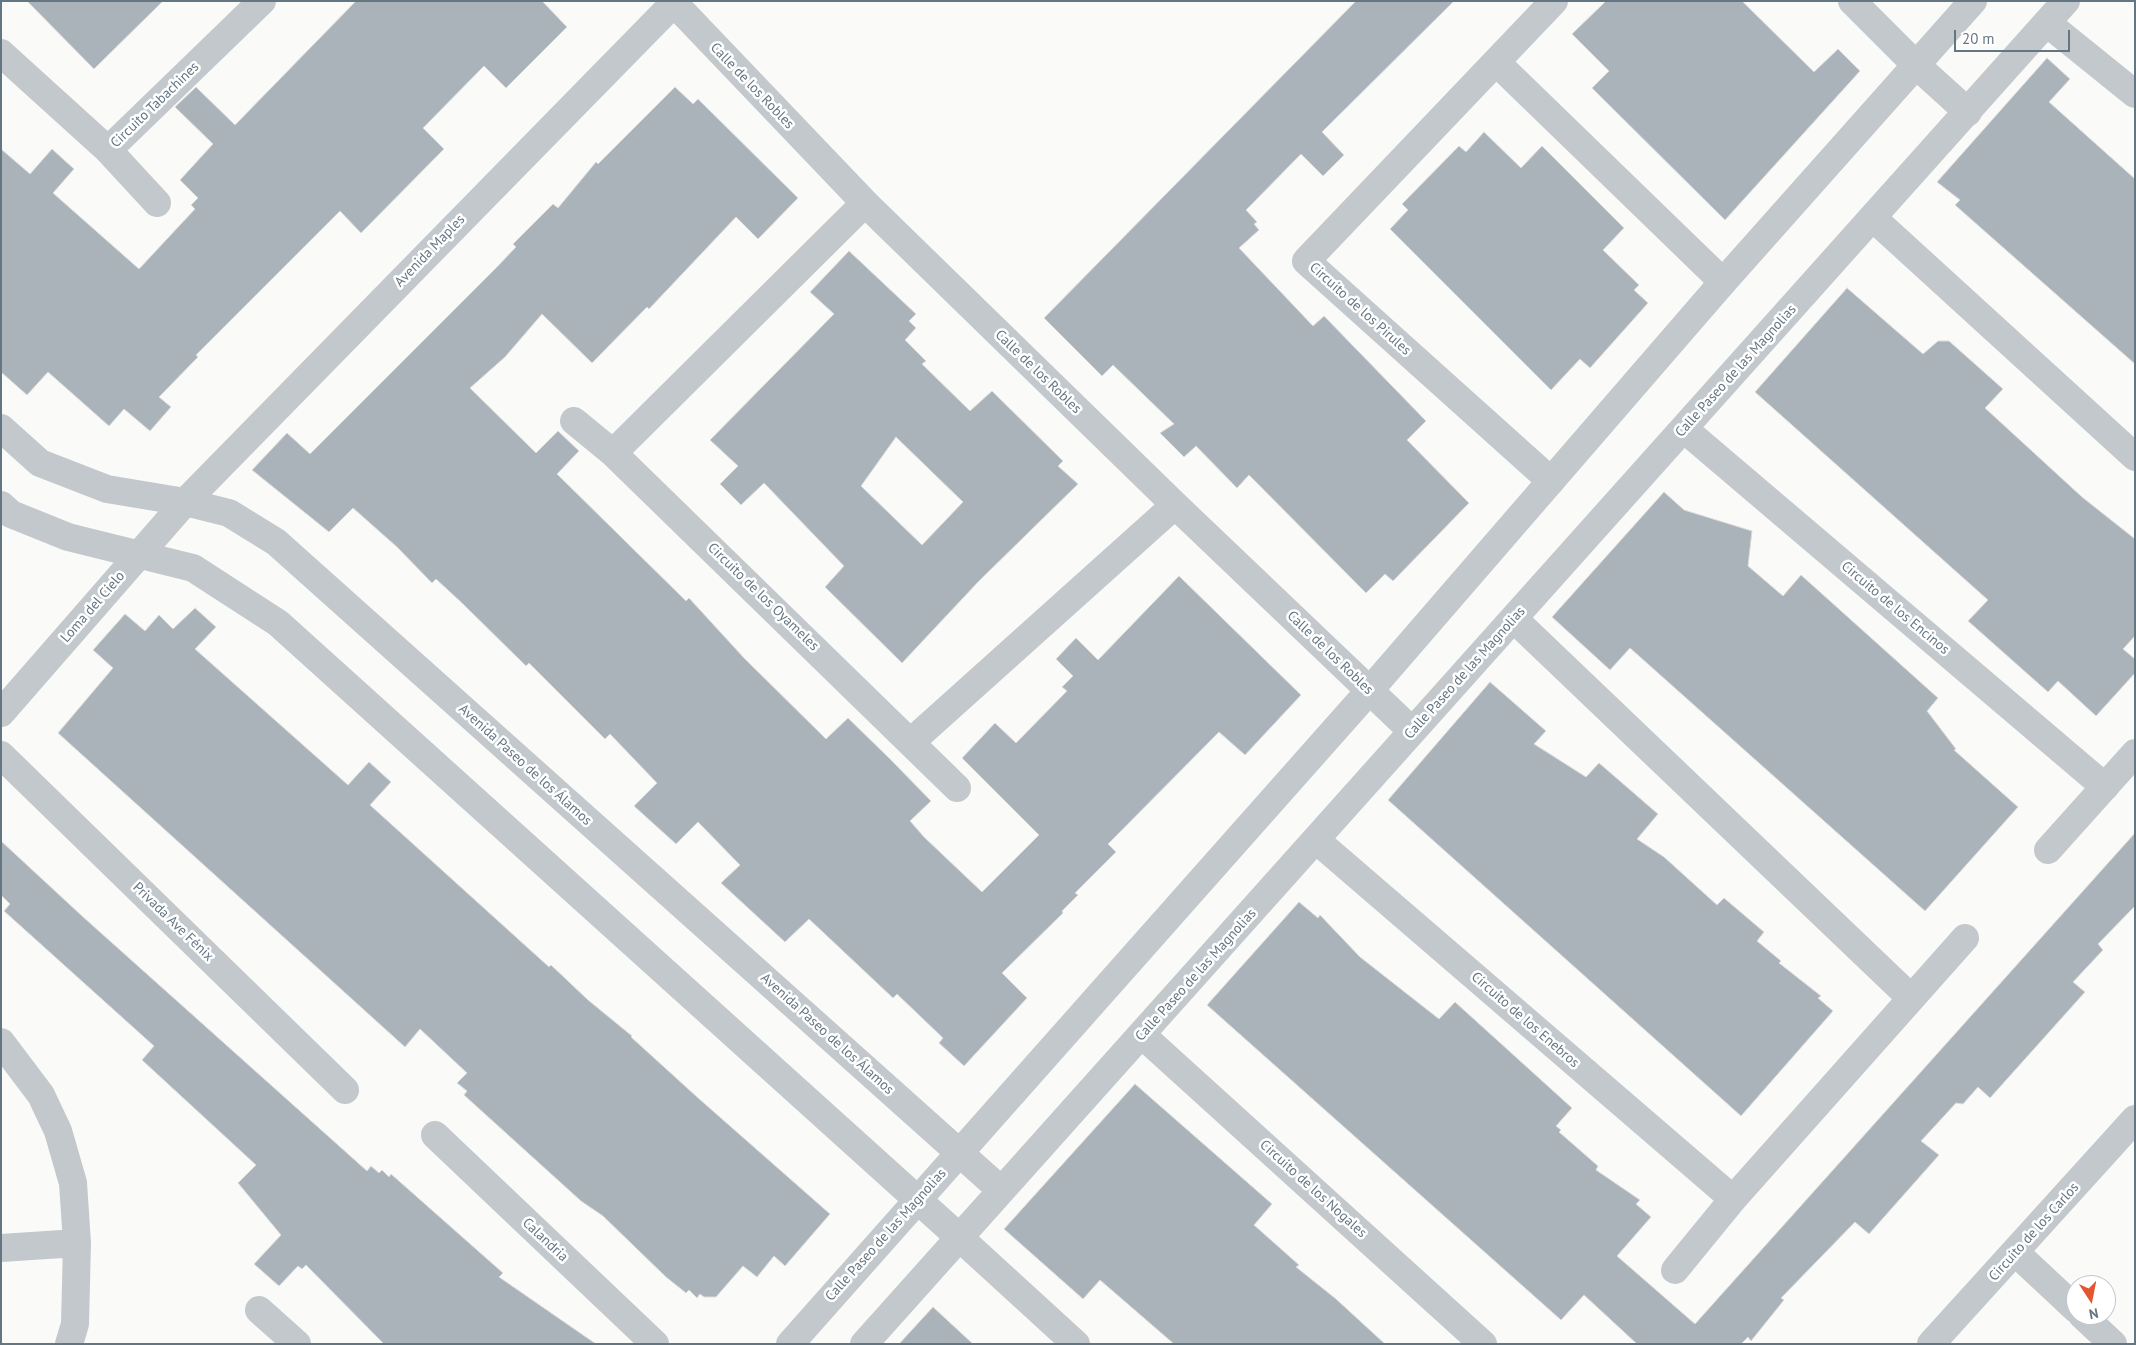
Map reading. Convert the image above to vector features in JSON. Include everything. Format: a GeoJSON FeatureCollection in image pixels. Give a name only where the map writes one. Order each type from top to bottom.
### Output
{"type":"FeatureCollection","features":[{"type":"Feature","properties":{"kind":"street","name":"Circuito Tabachines"},"geometry":{"type":"LineString","coordinates":[[1,53],[108,150],[262,1]]}},
{"type":"Feature","properties":{"kind":"street","name":"Circuito de los Pirules"},"geometry":{"type":"LineString","coordinates":[[1551,480],[1306,261],[1497,63],[1554,1]]}},
{"type":"Feature","properties":{"kind":"street"},"geometry":{"type":"LineString","coordinates":[[1852,1],[1916,65],[1968,112]]}},
{"type":"Feature","properties":{"kind":"street","name":"Calle Paseo de las Magnolias"},"geometry":{"type":"LineString","coordinates":[[790,1344],[1370,690],[1723,282],[1973,1]]}},
{"type":"Feature","properties":{"kind":"street","name":"Calle Paseo de las Magnolias"},"geometry":{"type":"LineString","coordinates":[[864,1344],[2066,1]]}},
{"type":"Feature","properties":{"kind":"street","name":"Calle de los Robles"},"geometry":{"type":"LineString","coordinates":[[675,2],[865,203],[1175,506],[1412,731]]}},
{"type":"Feature","properties":{"kind":"street","name":"Avenida Maples"},"geometry":{"type":"LineString","coordinates":[[185,502],[675,2]]}},
{"type":"Feature","properties":{"kind":"street"},"geometry":{"type":"LineString","coordinates":[[2046,23],[2135,94]]}},
{"type":"Feature","properties":{"kind":"street"},"geometry":{"type":"LineString","coordinates":[[1497,63],[1723,282]]}},
{"type":"Feature","properties":{"kind":"street"},"geometry":{"type":"LineString","coordinates":[[108,150],[157,203]]}},
{"type":"Feature","properties":{"kind":"street"},"geometry":{"type":"LineString","coordinates":[[613,453],[865,203]]}},
{"type":"Feature","properties":{"kind":"street"},"geometry":{"type":"LineString","coordinates":[[1873,218],[2135,457]]}},
{"type":"Feature","properties":{"kind":"street","name":"Circuito de los Oyameles"},"geometry":{"type":"LineString","coordinates":[[574,421],[613,453],[912,741],[957,788]]}},
{"type":"Feature","properties":{"kind":"street","name":"Avenida Paseo de los Álamos"},"geometry":{"type":"LineString","coordinates":[[1,428],[40,463],[107,489],[185,502],[229,513],[276,542],[1001,1190]]}},
{"type":"Feature","properties":{"kind":"street","name":"Circuito de los Encinos"},"geometry":{"type":"LineString","coordinates":[[1684,429],[2105,786]]}},
{"type":"Feature","properties":{"kind":"street","name":"Loma del Cielo"},"geometry":{"type":"LineString","coordinates":[[1,713],[185,502]]}},
{"type":"Feature","properties":{"kind":"street"},"geometry":{"type":"LineString","coordinates":[[1,505],[11,514],[68,538],[192,568],[278,622],[1076,1344]]}},
{"type":"Feature","properties":{"kind":"street"},"geometry":{"type":"LineString","coordinates":[[912,741],[1175,506]]}},
{"type":"Feature","properties":{"kind":"street"},"geometry":{"type":"LineString","coordinates":[[1514,619],[1911,998]]}},
{"type":"Feature","properties":{"kind":"street"},"geometry":{"type":"LineString","coordinates":[[2048,850],[2135,753]]}},
{"type":"Feature","properties":{"kind":"street","name":"Privada Ave Fénix"},"geometry":{"type":"LineString","coordinates":[[1,754],[346,1090]]}},
{"type":"Feature","properties":{"kind":"street","name":"Circuito de los Enebros"},"geometry":{"type":"LineString","coordinates":[[1316,840],[1733,1199]]}},
{"type":"Feature","properties":{"kind":"street"},"geometry":{"type":"LineString","coordinates":[[1674,1270],[1733,1199],[1965,938]]}},
{"type":"Feature","properties":{"kind":"street","name":"Circuito de los Nogales"},"geometry":{"type":"LineString","coordinates":[[1142,1035],[1483,1344]]}},
{"type":"Feature","properties":{"kind":"street"},"geometry":{"type":"LineString","coordinates":[[1,1042],[41,1095],[58,1131],[73,1184],[78,1243],[75,1324],[69,1344]]}},
{"type":"Feature","properties":{"kind":"street","name":"Circuito de los Carlos"},"geometry":{"type":"LineString","coordinates":[[1931,1344],[2016,1253],[2135,1119]]}},
{"type":"Feature","properties":{"kind":"street","name":"Calandria"},"geometry":{"type":"LineString","coordinates":[[435,1136],[656,1344]]}},
{"type":"Feature","properties":{"kind":"street"},"geometry":{"type":"LineString","coordinates":[[1,1248],[78,1243]]}},
{"type":"Feature","properties":{"kind":"street"},"geometry":{"type":"LineString","coordinates":[[2016,1253],[2066,1300]]}},
{"type":"Feature","properties":{"kind":"street"},"geometry":{"type":"LineString","coordinates":[[259,1310],[297,1344]]}},
{"type":"Feature","properties":{"kind":"street"},"geometry":{"type":"LineString","coordinates":[[2093,1325],[2113,1344]]}},
{"type":"Feature","properties":{"kind":"building"},"geometry":{"type":"Polygon","coordinates":[[[27,1],[163,1],[94,69],[27,1]]]}},
{"type":"Feature","properties":{"kind":"building"},"geometry":{"type":"Polygon","coordinates":[[[356,1],[542,1],[567,27],[506,88],[484,66],[423,128],[444,149],[361,233],[340,211],[196,355],[198,357],[159,397],[171,407],[150,431],[124,409],[109,426],[48,372],[27,395],[1,372],[1,149],[30,174],[52,149],[74,169],[53,193],[139,269],[195,209],[191,205],[198,198],[180,180],[213,144],[175,107],[196,87],[235,125],[356,1]]]}},
{"type":"Feature","properties":{"kind":"building"},"geometry":{"type":"Polygon","coordinates":[[[1356,1],[1454,1],[1322,132],[1344,155],[1323,176],[1301,154],[1246,210],[1257,222],[1254,224],[1259,230],[1239,248],[1313,326],[1324,316],[1426,421],[1407,440],[1469,503],[1393,581],[1385,574],[1366,593],[1249,475],[1237,488],[1196,446],[1184,457],[1160,433],[1174,424],[1113,365],[1102,376],[1044,318],[1356,1]]]}},
{"type":"Feature","properties":{"kind":"building"},"geometry":{"type":"Polygon","coordinates":[[[1606,1],[1742,1],[1814,72],[1838,49],[1860,71],[1725,220],[1592,88],[1609,71],[1572,34],[1606,1]]]}},
{"type":"Feature","properties":{"kind":"building"},"geometry":{"type":"Polygon","coordinates":[[[2047,58],[2070,79],[2049,102],[2135,179],[2135,364],[1955,205],[1960,200],[1937,182],[2047,58]]]}},
{"type":"Feature","properties":{"kind":"building"},"geometry":{"type":"Polygon","coordinates":[[[675,87],[693,104],[698,99],[798,198],[758,239],[736,217],[649,309],[647,307],[592,363],[542,314],[505,357],[470,388],[536,453],[558,431],[579,451],[557,474],[686,601],[689,598],[744,658],[826,739],[848,718],[891,760],[931,801],[910,821],[924,837],[982,892],[1039,835],[962,758],[995,723],[1016,743],[1067,691],[1062,687],[1073,676],[1056,659],[1076,638],[1098,660],[1179,576],[1301,695],[1245,755],[1219,732],[1108,844],[1116,852],[1075,893],[1078,895],[1062,911],[1063,913],[1002,973],[1027,998],[964,1066],[939,1043],[943,1038],[897,994],[893,998],[809,919],[785,942],[721,883],[740,865],[698,822],[676,844],[634,806],[657,783],[610,734],[605,739],[529,663],[526,666],[436,579],[432,583],[397,547],[353,508],[329,532],[252,470],[287,433],[310,454],[496,268],[516,247],[513,244],[553,204],[558,208],[596,162],[598,164],[675,87]]]}},
{"type":"Feature","properties":{"kind":"building"},"geometry":{"type":"Polygon","coordinates":[[[1484,132],[1521,168],[1542,146],[1624,228],[1603,250],[1639,285],[1634,290],[1648,303],[1590,368],[1580,359],[1551,390],[1390,229],[1408,210],[1402,204],[1459,146],[1466,152],[1484,132]]]}},
{"type":"Feature","properties":{"kind":"building"},"geometry":{"type":"Polygon","coordinates":[[[849,251],[916,314],[909,321],[916,328],[905,340],[926,361],[922,364],[970,411],[992,391],[1063,461],[1058,466],[1078,484],[979,581],[902,663],[825,587],[844,566],[764,483],[741,505],[720,484],[738,466],[710,440],[834,314],[810,292],[849,251]],[[896,437],[861,486],[922,545],[963,502],[896,437]]]}},
{"type":"Feature","properties":{"kind":"building"},"geometry":{"type":"Polygon","coordinates":[[[1847,288],[1923,354],[1938,341],[1949,341],[2003,389],[1985,408],[2082,497],[2135,539],[2135,636],[2123,649],[2135,659],[2135,673],[2096,716],[2058,681],[2048,692],[1968,621],[1988,600],[1755,392],[1847,288]]]}},
{"type":"Feature","properties":{"kind":"building"},"geometry":{"type":"Polygon","coordinates":[[[1664,492],[1684,510],[1752,531],[1748,566],[1783,596],[1801,575],[1938,698],[1927,711],[1956,749],[1954,750],[2018,807],[1925,911],[1630,648],[1610,670],[1552,617],[1664,492]]]}},
{"type":"Feature","properties":{"kind":"building"},"geometry":{"type":"Polygon","coordinates":[[[195,608],[216,627],[195,649],[348,785],[369,762],[391,782],[370,805],[549,967],[551,965],[588,1000],[632,1036],[697,1097],[830,1214],[785,1266],[774,1256],[757,1277],[743,1266],[716,1297],[704,1297],[700,1294],[697,1298],[689,1290],[686,1293],[666,1277],[603,1216],[581,1201],[464,1095],[467,1091],[457,1083],[467,1073],[420,1029],[405,1047],[58,733],[113,668],[93,650],[125,614],[145,631],[159,615],[173,629],[195,608]]]}},
{"type":"Feature","properties":{"kind":"building"},"geometry":{"type":"Polygon","coordinates":[[[1490,682],[1546,731],[1534,744],[1586,777],[1599,763],[1658,814],[1637,839],[1664,857],[1717,905],[1724,898],[1764,932],[1757,941],[1781,961],[1779,963],[1821,996],[1818,998],[1833,1011],[1741,1116],[1388,800],[1490,682]]]}},
{"type":"Feature","properties":{"kind":"building"},"geometry":{"type":"Polygon","coordinates":[[[2135,833],[2135,906],[2098,944],[2103,950],[2073,982],[2085,992],[1990,1098],[1978,1087],[1963,1104],[1956,1103],[1921,1141],[1939,1155],[1869,1234],[1855,1222],[1781,1298],[1784,1300],[1751,1341],[1748,1337],[1741,1344],[1637,1344],[1584,1295],[1561,1320],[1207,1005],[1299,902],[1318,918],[1320,915],[1360,957],[1439,1019],[1455,1002],[1572,1108],[1556,1126],[1561,1130],[1559,1132],[1598,1166],[1596,1170],[1640,1200],[1636,1204],[1651,1217],[1617,1256],[1695,1324],[2135,833]]]}},
{"type":"Feature","properties":{"kind":"building"},"geometry":{"type":"Polygon","coordinates":[[[1,841],[367,1171],[371,1166],[379,1173],[382,1170],[389,1177],[391,1174],[503,1273],[499,1277],[596,1344],[384,1344],[306,1265],[302,1269],[298,1266],[279,1286],[254,1264],[281,1235],[238,1183],[256,1165],[142,1060],[154,1046],[4,911],[10,904],[1,895],[1,841]]]}},
{"type":"Feature","properties":{"kind":"building"},"geometry":{"type":"Polygon","coordinates":[[[1135,1084],[1272,1204],[1254,1225],[1299,1265],[1296,1267],[1336,1299],[1385,1344],[1174,1344],[1100,1280],[1083,1299],[1004,1229],[1135,1084]]]}},
{"type":"Feature","properties":{"kind":"building"},"geometry":{"type":"Polygon","coordinates":[[[933,1307],[973,1344],[899,1344],[933,1307]]]}}]}
